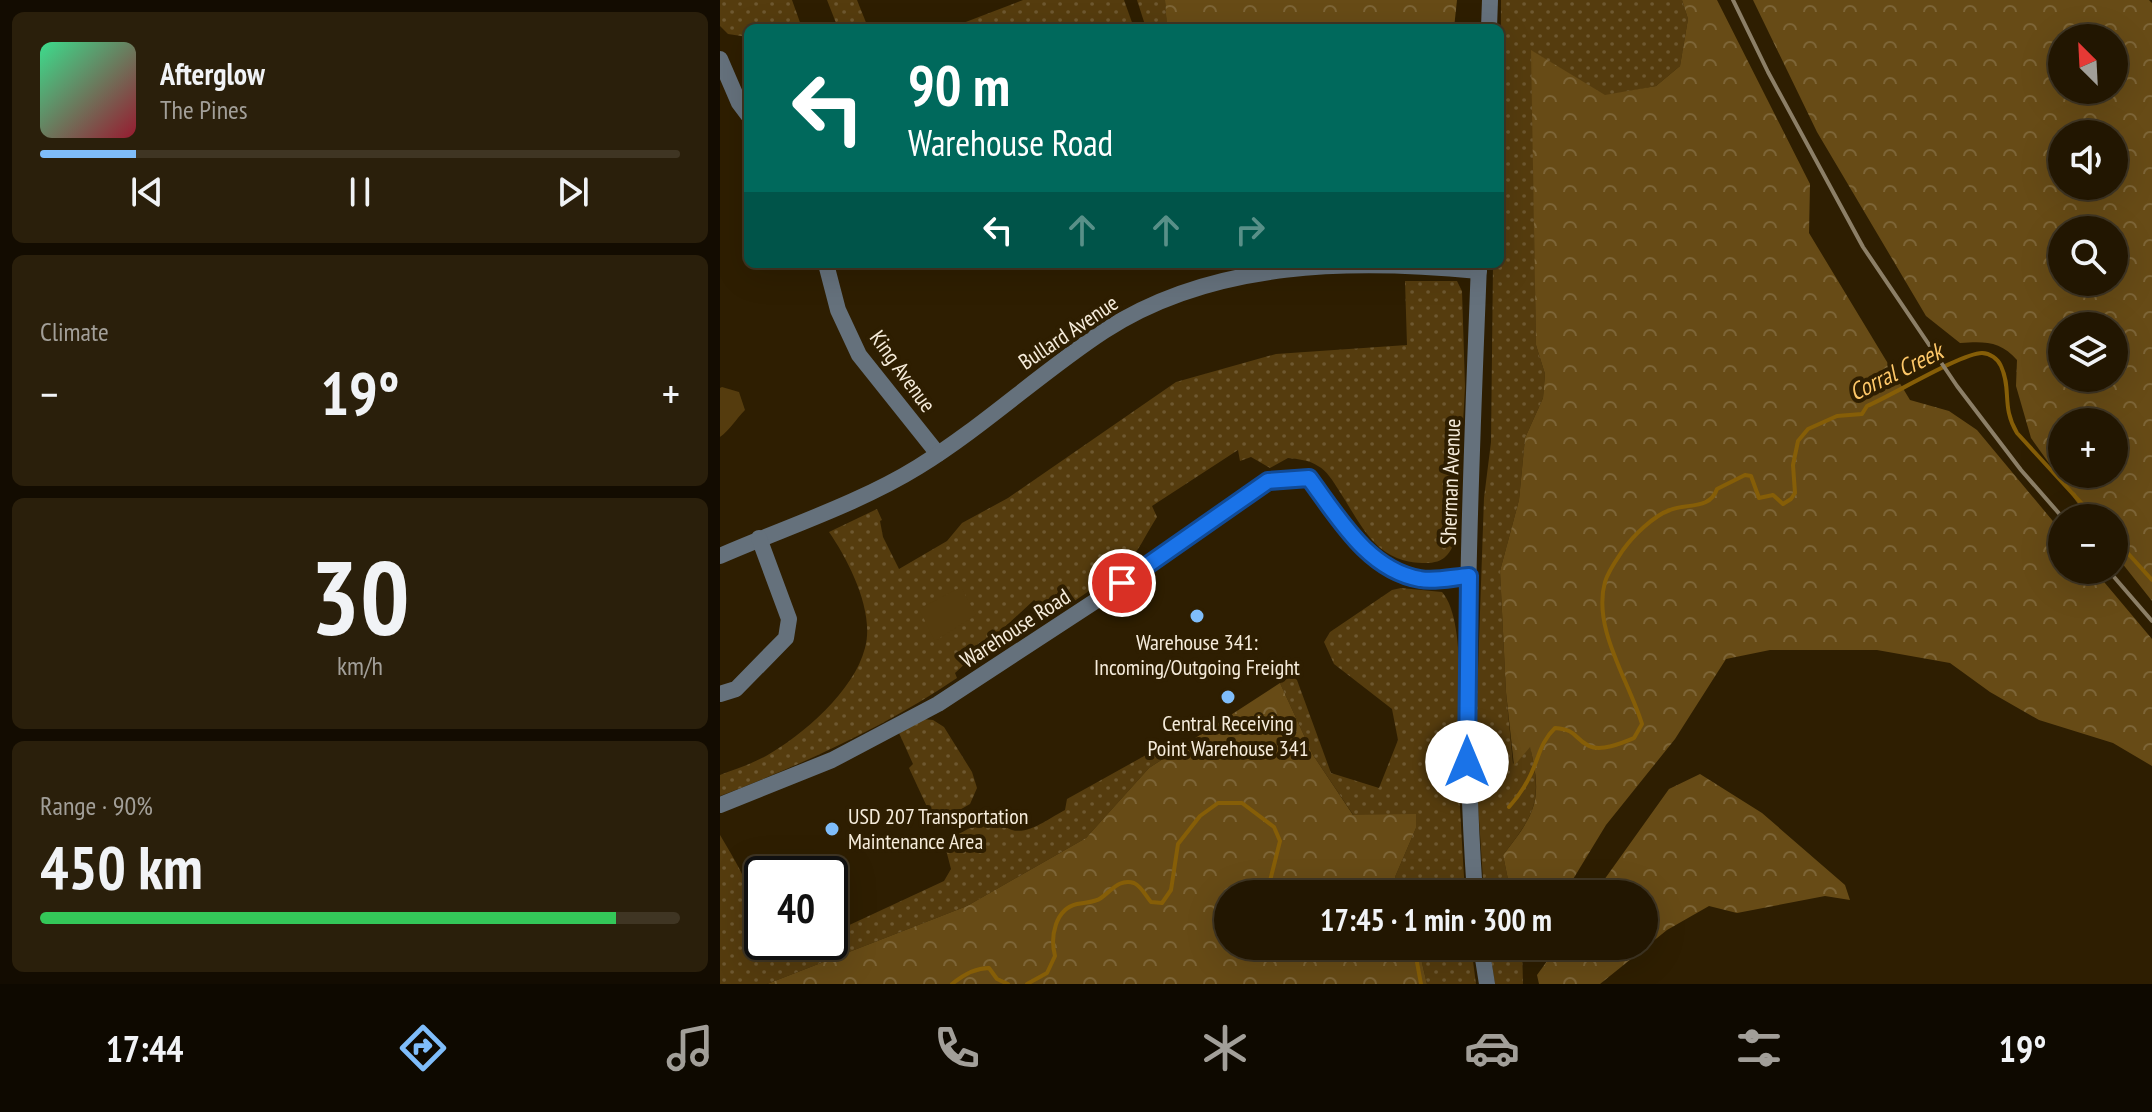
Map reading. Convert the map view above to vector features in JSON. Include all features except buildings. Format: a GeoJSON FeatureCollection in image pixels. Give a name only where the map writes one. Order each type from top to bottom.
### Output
{"type":"FeatureCollection","features":[{"type":"Feature","properties":{"kind":"street"},"geometry":{"type":"LineString","coordinates":[[1489,24],[1490,0]]}},
{"type":"Feature","properties":{"kind":"street"},"geometry":{"type":"LineString","coordinates":[[720,59],[744,110]]}},
{"type":"Feature","properties":{"kind":"street","name":"King Avenue"},"geometry":{"type":"LineString","coordinates":[[827,268],[838,310],[859,355],[938,454]]}},
{"type":"Feature","properties":{"kind":"street","name":"Bullard Avenue"},"geometry":{"type":"LineString","coordinates":[[720,556],[890,484],[938,454],[1046,371],[1106,330],[1159,300],[1210,284],[1261,273],[1312,268]]}},
{"type":"Feature","properties":{"kind":"street","name":"Bullard Avenue"},"geometry":{"type":"LineString","coordinates":[[1444,268],[1479,268]]}},
{"type":"Feature","properties":{"kind":"street","name":"Sherman Avenue"},"geometry":{"type":"LineString","coordinates":[[1474,880],[1467,762],[1469,576],[1479,268]]}},
{"type":"Feature","properties":{"kind":"street","name":"Warehouse Road"},"geometry":{"type":"LineString","coordinates":[[720,805],[832,760],[938,704],[1097,600],[1268,481],[1309,478],[1356,541],[1392,571],[1423,580],[1469,576]]}},
{"type":"Feature","properties":{"kind":"street"},"geometry":{"type":"LineString","coordinates":[[720,694],[736,689],[786,638],[789,619],[759,538]]}},
{"type":"Feature","properties":{"kind":"street"},"geometry":{"type":"LineString","coordinates":[[1483,960],[1487,984]]}},
{"type":"Feature","properties":{"kind":"shaded area"},"geometry":{"type":"Polygon","coordinates":[[[720,0],[792,0],[801,24],[744,24],[744,36],[728,34],[720,26],[720,0]]]}},
{"type":"Feature","properties":{"kind":"shaded area"},"geometry":{"type":"Polygon","coordinates":[[[827,0],[857,0],[867,24],[836,24],[827,0]]]}},
{"type":"Feature","properties":{"kind":"shaded area"},"geometry":{"type":"Polygon","coordinates":[[[1023,0],[1124,0],[1133,24],[960,24],[1023,0]]]}},
{"type":"Feature","properties":{"kind":"shaded area"},"geometry":{"type":"Polygon","coordinates":[[[1137,0],[1165,0],[1167,24],[1145,24],[1137,0]]]}},
{"type":"Feature","properties":{"kind":"shaded area"},"geometry":{"type":"Polygon","coordinates":[[[1501,0],[1682,0],[1688,19],[1680,66],[1656,86],[1605,96],[1532,51],[1536,345],[1545,374],[1543,398],[1525,438],[1519,500],[1500,571],[1513,764],[1530,746],[1536,793],[1530,816],[1503,855],[1508,880],[1483,880],[1476,774],[1483,773],[1482,757],[1475,756],[1484,498],[1491,442],[1493,268],[1504,268],[1504,24],[1501,24],[1501,0]]]}},
{"type":"Feature","properties":{"kind":"shaded area"},"geometry":{"type":"Polygon","coordinates":[[[1405,281],[1457,281],[1462,291],[1465,387],[1457,536],[1445,557],[1436,562],[1422,563],[1392,556],[1362,528],[1321,468],[1307,461],[1288,458],[1270,468],[1251,457],[1240,461],[1238,450],[1152,506],[1157,517],[1129,562],[1054,615],[1034,600],[955,673],[957,678],[929,696],[842,744],[720,796],[720,775],[761,759],[796,736],[839,696],[859,664],[867,634],[863,603],[852,572],[829,532],[877,509],[882,520],[883,537],[899,569],[947,541],[962,523],[1008,498],[1176,382],[1276,354],[1407,345],[1405,281]]]}},
{"type":"Feature","properties":{"kind":"shaded area"},"geometry":{"type":"Polygon","coordinates":[[[720,388],[739,392],[745,410],[720,437],[720,388]]]}},
{"type":"Feature","properties":{"kind":"shaded area"},"geometry":{"type":"Polygon","coordinates":[[[961,587],[976,615],[935,641],[919,609],[961,587]]]}},
{"type":"Feature","properties":{"kind":"shaded area"},"geometry":{"type":"Polygon","coordinates":[[[1392,590],[1442,592],[1455,624],[1459,719],[1457,757],[1449,758],[1449,774],[1458,774],[1464,880],[1396,880],[1416,828],[1354,816],[1313,755],[1280,683],[1292,676],[1297,680],[1331,773],[1379,788],[1398,740],[1392,709],[1334,664],[1324,642],[1330,632],[1392,590]]]}},
{"type":"Feature","properties":{"kind":"shaded area"},"geometry":{"type":"Polygon","coordinates":[[[922,719],[933,720],[944,727],[972,772],[977,788],[970,804],[935,824],[909,768],[913,764],[899,733],[922,719]]]}},
{"type":"Feature","properties":{"kind":"shaded area"},"geometry":{"type":"Polygon","coordinates":[[[1178,749],[1149,768],[1086,838],[967,906],[848,952],[848,926],[944,881],[951,869],[944,842],[990,817],[1012,830],[1033,828],[1065,810],[1067,799],[1146,755],[1178,749]]]}},
{"type":"Feature","properties":{"kind":"shaded area"},"geometry":{"type":"Polygon","coordinates":[[[720,835],[742,873],[744,960],[829,960],[767,984],[720,984],[720,835]]]}},
{"type":"Feature","properties":{"kind":"shaded area"},"geometry":{"type":"Polygon","coordinates":[[[1421,960],[1473,960],[1476,984],[1427,984],[1421,960]]]}},
{"type":"Feature","properties":{"kind":"shaded area"},"geometry":{"type":"Polygon","coordinates":[[[1491,960],[1522,960],[1523,984],[1495,984],[1491,960]]]}},
{"type":"Feature","properties":{"kind":"green space"},"geometry":{"type":"Polygon","coordinates":[[[1165,0],[1457,0],[1454,24],[1167,24],[1165,0]]]}},
{"type":"Feature","properties":{"kind":"green space"},"geometry":{"type":"Polygon","coordinates":[[[1682,0],[1717,0],[1810,184],[1809,233],[1910,400],[1949,411],[1977,430],[2048,515],[2048,584],[2106,584],[2152,639],[2152,766],[2113,743],[2039,720],[1990,692],[1950,663],[1877,650],[1770,650],[1726,659],[1675,739],[1606,825],[1573,880],[1508,880],[1503,855],[1523,828],[1536,793],[1530,747],[1514,766],[1506,692],[1500,571],[1519,500],[1525,438],[1543,398],[1545,374],[1536,345],[1531,50],[1605,95],[1656,86],[1680,66],[1688,19],[1682,0]]]}},
{"type":"Feature","properties":{"kind":"green space"},"geometry":{"type":"Polygon","coordinates":[[[1753,0],[2149,0],[2152,3],[2152,601],[2128,571],[2128,504],[2078,504],[2067,488],[2128,488],[2128,408],[2048,408],[2048,462],[2031,438],[2016,386],[2017,360],[2005,349],[1992,344],[1960,343],[1926,316],[1817,132],[1753,0]]]}},
{"type":"Feature","properties":{"kind":"green space"},"geometry":{"type":"Polygon","coordinates":[[[1280,683],[1313,755],[1353,815],[1416,814],[1416,828],[1396,880],[1214,880],[1214,960],[1421,960],[1427,984],[767,984],[829,960],[848,960],[848,952],[967,906],[1086,838],[1149,768],[1280,683]]]}},
{"type":"Feature","properties":{"kind":"green space"},"geometry":{"type":"Polygon","coordinates":[[[1700,774],[1762,813],[1845,885],[1850,900],[1825,896],[1737,913],[1709,906],[1658,937],[1658,880],[1604,880],[1669,789],[1700,774]]]}},
{"type":"Feature","properties":{"kind":"green space"},"geometry":{"type":"Polygon","coordinates":[[[1548,960],[1630,960],[1600,984],[1539,984],[1537,975],[1548,960]]]}},
{"type":"Feature","properties":{"kind":"waterway","name":"Corral Creek"},"geometry":{"type":"LineString","coordinates":[[1509,807],[1526,783],[1543,744],[1555,728],[1568,730],[1589,746],[1599,748],[1634,738],[1642,724],[1603,618],[1605,582],[1627,545],[1657,517],[1677,508],[1704,503],[1714,496],[1717,489],[1745,475],[1751,476],[1759,498],[1773,495],[1783,504],[1791,499],[1795,493],[1793,465],[1798,441],[1808,429],[1837,416],[1862,414],[1867,406],[1943,367],[1972,355],[1988,354],[2001,366],[2009,415],[2017,433],[2082,504]]}},
{"type":"Feature","properties":{"kind":"waterway","name":"Corral Creek"},"geometry":{"type":"LineString","coordinates":[[2128,553],[2152,580]]}},
{"type":"Feature","properties":{"kind":"waterway","name":"Corral Creek"},"geometry":{"type":"LineString","coordinates":[[1027,984],[1047,973],[1055,956],[1053,941],[1056,925],[1070,907],[1098,900],[1124,882],[1139,886],[1151,902],[1162,903],[1171,890],[1178,844],[1200,816],[1218,803],[1242,803],[1274,827],[1280,841],[1270,880]]}},
{"type":"Feature","properties":{"kind":"waterway"},"geometry":{"type":"LineString","coordinates":[[1417,960],[1421,984]]}},
{"type":"Feature","properties":{"kind":"waterway","name":"Corral Creek"},"geometry":{"type":"LineString","coordinates":[[952,984],[969,973],[989,968],[997,979],[1008,984]]}},
{"type":"Feature","properties":{"kind":"railway"},"geometry":{"type":"LineString","coordinates":[[1733,0],[1768,72],[1863,247],[1957,386],[2051,504]]}},
{"type":"Feature","properties":{"kind":"railway"},"geometry":{"type":"LineString","coordinates":[[2120,584],[2152,621]]}},
{"type":"Feature","properties":{"kind":"place","name":"Warehouse 341: Incoming/Outgoing Freight"},"geometry":{"type":"Point","coordinates":[1197,616]}},
{"type":"Feature","properties":{"kind":"place","name":"Central Receiving Point Warehouse 341"},"geometry":{"type":"Point","coordinates":[1228,697]}},
{"type":"Feature","properties":{"kind":"place","name":"USD 207 Transportation Maintenance Area"},"geometry":{"type":"Point","coordinates":[832,829]}},
{"type":"Feature","properties":{"kind":"route"},"geometry":{"type":"LineString","coordinates":[[1122,583],[1268,481],[1309,478],[1356,541],[1392,571],[1423,580],[1469,576],[1467,762]]}}]}
